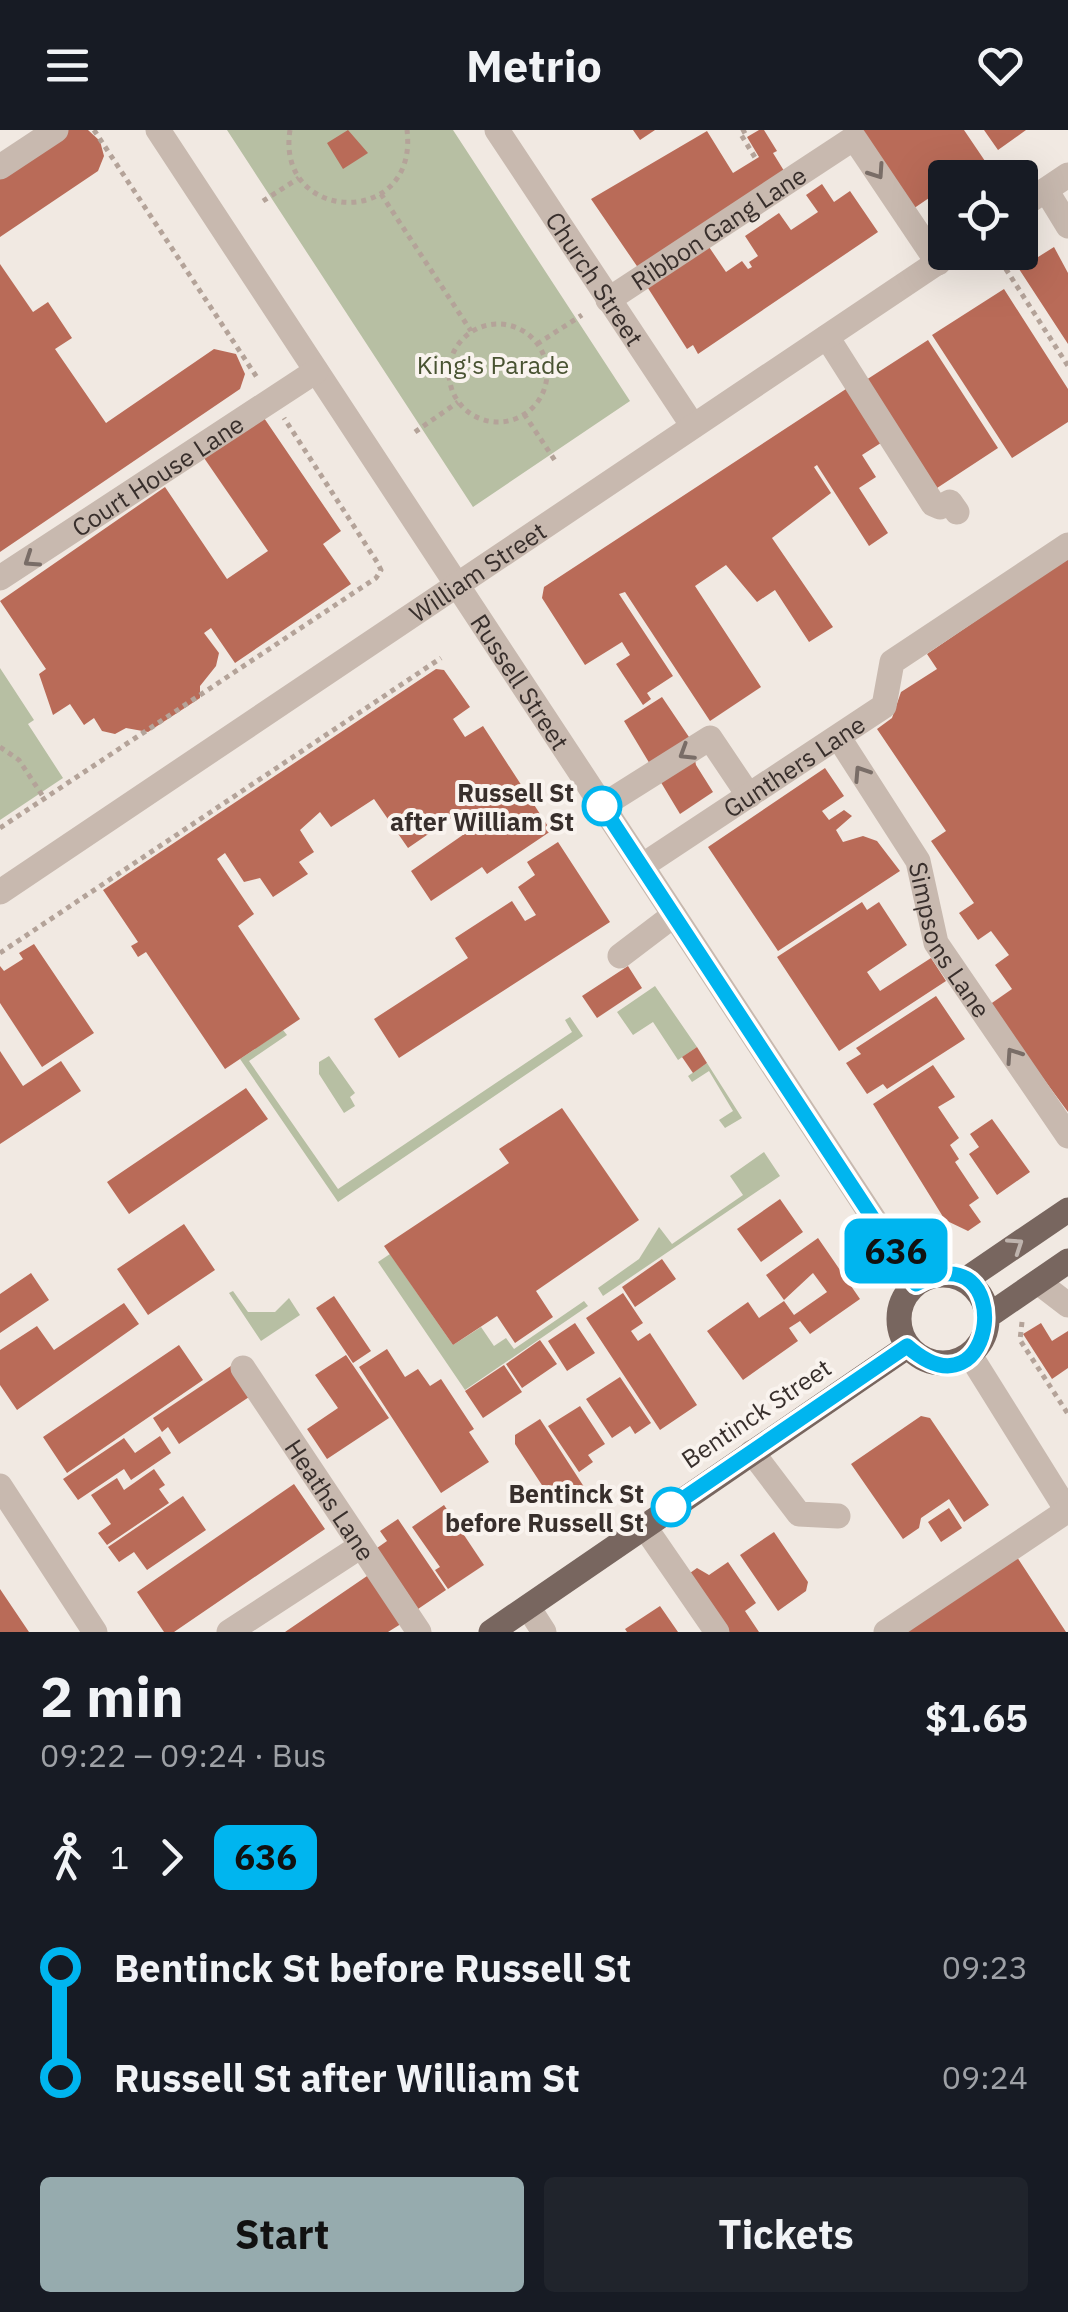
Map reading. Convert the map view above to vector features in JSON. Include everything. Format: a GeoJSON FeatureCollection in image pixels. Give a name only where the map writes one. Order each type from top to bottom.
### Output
{"type":"FeatureCollection","features":[{"type":"Feature","properties":{"kind":"main road"},"geometry":{"type":"LineString","coordinates":[[964,1280],[1068,1210]]}},
{"type":"Feature","properties":{"kind":"main road"},"geometry":{"type":"LineString","coordinates":[[988,1316],[1068,1261]]}},
{"type":"Feature","properties":{"kind":"main road"},"geometry":{"type":"LineString","coordinates":[[940,1274],[964,1280],[976,1289],[988,1316],[980,1345],[970,1355],[944,1364],[931,1362],[907,1346],[898,1321],[900,1307],[916,1284],[940,1274]]}},
{"type":"Feature","properties":{"kind":"main road","name":"Bentinck Street"},"geometry":{"type":"LineString","coordinates":[[491,1632],[907,1346]]}},
{"type":"Feature","properties":{"kind":"street"},"geometry":{"type":"LineString","coordinates":[[0,167],[56,130]]}},
{"type":"Feature","properties":{"kind":"street","name":"Russell Street"},"geometry":{"type":"LineString","coordinates":[[158,130],[916,1284]]}},
{"type":"Feature","properties":{"kind":"street","name":"Church Street"},"geometry":{"type":"LineString","coordinates":[[497,130],[694,426]]}},
{"type":"Feature","properties":{"kind":"street","name":"Ribbon Gang Lane"},"geometry":{"type":"LineString","coordinates":[[608,300],[851,134],[928,236]]}},
{"type":"Feature","properties":{"kind":"street"},"geometry":{"type":"LineString","coordinates":[[1038,195],[1068,175]]}},
{"type":"Feature","properties":{"kind":"street"},"geometry":{"type":"LineString","coordinates":[[1046,190],[1068,226]]}},
{"type":"Feature","properties":{"kind":"street","name":"William Street"},"geometry":{"type":"LineString","coordinates":[[0,892],[928,269]]}},
{"type":"Feature","properties":{"kind":"street"},"geometry":{"type":"LineString","coordinates":[[828,336],[932,504],[940,507],[950,502],[957,512]]}},
{"type":"Feature","properties":{"kind":"street","name":"Court House Lane"},"geometry":{"type":"LineString","coordinates":[[0,578],[316,371]]}},
{"type":"Feature","properties":{"kind":"street","name":"Gunthers Lane"},"geometry":{"type":"LineString","coordinates":[[642,866],[884,706],[892,662],[1068,545]]}},
{"type":"Feature","properties":{"kind":"street"},"geometry":{"type":"LineString","coordinates":[[602,806],[710,738],[749,796]]}},
{"type":"Feature","properties":{"kind":"street","name":"Simpsons Lane"},"geometry":{"type":"LineString","coordinates":[[838,738],[918,861],[936,943],[1068,1136]]}},
{"type":"Feature","properties":{"kind":"street"},"geometry":{"type":"LineString","coordinates":[[620,956],[674,915]]}},
{"type":"Feature","properties":{"kind":"street"},"geometry":{"type":"LineString","coordinates":[[1038,1282],[1068,1305]]}},
{"type":"Feature","properties":{"kind":"street"},"geometry":{"type":"LineString","coordinates":[[886,1632],[1066,1507],[970,1355]]}},
{"type":"Feature","properties":{"kind":"street","name":"Heaths Lane"},"geometry":{"type":"LineString","coordinates":[[244,1368],[418,1632]]}},
{"type":"Feature","properties":{"kind":"street"},"geometry":{"type":"LineString","coordinates":[[752,1452],[799,1514],[838,1516]]}},
{"type":"Feature","properties":{"kind":"street"},"geometry":{"type":"LineString","coordinates":[[0,1486],[95,1632]]}},
{"type":"Feature","properties":{"kind":"street"},"geometry":{"type":"LineString","coordinates":[[644,1526],[717,1632]]}},
{"type":"Feature","properties":{"kind":"street"},"geometry":{"type":"LineString","coordinates":[[230,1632],[361,1546]]}},
{"type":"Feature","properties":{"kind":"street"},"geometry":{"type":"LineString","coordinates":[[528,1606],[544,1632]]}},
{"type":"Feature","properties":{"kind":"path"},"geometry":{"type":"LineString","coordinates":[[0,828],[376,578],[382,570],[94,130]]}},
{"type":"Feature","properties":{"kind":"path"},"geometry":{"type":"LineString","coordinates":[[290,130],[290,161],[298,178],[328,200],[346,204],[381,194],[405,166],[407,130]]}},
{"type":"Feature","properties":{"kind":"path"},"geometry":{"type":"LineString","coordinates":[[746,130],[740,133],[756,159]]}},
{"type":"Feature","properties":{"kind":"path"},"geometry":{"type":"LineString","coordinates":[[263,201],[298,178]]}},
{"type":"Feature","properties":{"kind":"path"},"geometry":{"type":"LineString","coordinates":[[381,194],[471,332]]}},
{"type":"Feature","properties":{"kind":"path"},"geometry":{"type":"LineString","coordinates":[[1007,270],[1068,366]]}},
{"type":"Feature","properties":{"kind":"path"},"geometry":{"type":"LineString","coordinates":[[538,344],[582,315]]}},
{"type":"Feature","properties":{"kind":"path"},"geometry":{"type":"LineString","coordinates":[[500,324],[514,327],[538,344],[547,374],[544,391],[524,414],[495,422],[481,419],[458,402],[448,372],[459,342],[471,332],[500,324]]}},
{"type":"Feature","properties":{"kind":"path"},"geometry":{"type":"LineString","coordinates":[[414,432],[458,402]]}},
{"type":"Feature","properties":{"kind":"path"},"geometry":{"type":"LineString","coordinates":[[524,414],[556,462]]}},
{"type":"Feature","properties":{"kind":"path","name":"William Street"},"geometry":{"type":"LineString","coordinates":[[0,953],[441,658]]}},
{"type":"Feature","properties":{"kind":"path"},"geometry":{"type":"LineString","coordinates":[[0,747],[18,760],[44,798]]}},
{"type":"Feature","properties":{"kind":"path"},"geometry":{"type":"LineString","coordinates":[[1022,1322],[1020,1340],[1068,1414]]}},
{"type":"Feature","properties":{"kind":"green space","name":"King's Parade"},"geometry":{"type":"Polygon","coordinates":[[[227,130],[453,130],[630,401],[473,507],[227,130]]]}},
{"type":"Feature","properties":{"kind":"green space"},"geometry":{"type":"Polygon","coordinates":[[[0,668],[34,720],[28,724],[63,778],[0,820],[0,668]]]}},
{"type":"Feature","properties":{"kind":"green space"},"geometry":{"type":"Polygon","coordinates":[[[655,986],[697,1047],[678,1060],[653,1022],[633,1035],[617,1012],[655,986]]]}},
{"type":"Feature","properties":{"kind":"green space"},"geometry":{"type":"Polygon","coordinates":[[[570,1017],[583,1036],[338,1202],[240,1059],[283,1030],[287,1035],[249,1061],[338,1189],[572,1032],[565,1020],[570,1017]]]}},
{"type":"Feature","properties":{"kind":"green space"},"geometry":{"type":"Polygon","coordinates":[[[329,1056],[355,1093],[350,1097],[355,1106],[344,1113],[319,1074],[319,1062],[329,1056]]]}},
{"type":"Feature","properties":{"kind":"green space"},"geometry":{"type":"Polygon","coordinates":[[[707,1063],[742,1118],[725,1128],[719,1120],[733,1111],[709,1071],[692,1082],[688,1076],[707,1063]]]}},
{"type":"Feature","properties":{"kind":"green space"},"geometry":{"type":"Polygon","coordinates":[[[764,1152],[780,1176],[603,1296],[598,1288],[639,1259],[659,1227],[672,1244],[743,1195],[730,1176],[764,1152]]]}},
{"type":"Feature","properties":{"kind":"green space"},"geometry":{"type":"Polygon","coordinates":[[[390,1254],[453,1345],[481,1327],[494,1346],[506,1338],[514,1349],[584,1301],[588,1306],[465,1390],[378,1262],[390,1254]]]}},
{"type":"Feature","properties":{"kind":"green space"},"geometry":{"type":"Polygon","coordinates":[[[233,1291],[248,1312],[275,1312],[289,1298],[300,1315],[261,1341],[229,1293],[233,1291]]]}},
{"type":"Feature","properties":{"kind":"building"},"geometry":{"type":"Polygon","coordinates":[[[68,130],[88,130],[100,141],[104,156],[98,171],[0,237],[0,175],[68,130]]]}},
{"type":"Feature","properties":{"kind":"building"},"geometry":{"type":"Polygon","coordinates":[[[348,130],[368,153],[343,169],[327,143],[348,130]]]}},
{"type":"Feature","properties":{"kind":"building"},"geometry":{"type":"Polygon","coordinates":[[[633,130],[655,130],[640,140],[633,130]]]}},
{"type":"Feature","properties":{"kind":"building"},"geometry":{"type":"Polygon","coordinates":[[[764,130],[777,151],[773,153],[786,174],[641,272],[591,199],[707,131],[733,173],[759,157],[747,137],[764,130]]]}},
{"type":"Feature","properties":{"kind":"building"},"geometry":{"type":"Polygon","coordinates":[[[855,130],[964,130],[984,160],[928,160],[928,199],[910,211],[855,130]]]}},
{"type":"Feature","properties":{"kind":"building"},"geometry":{"type":"Polygon","coordinates":[[[984,130],[1026,130],[998,150],[984,130]]]}},
{"type":"Feature","properties":{"kind":"building"},"geometry":{"type":"Polygon","coordinates":[[[822,184],[834,202],[850,191],[878,232],[698,354],[693,345],[687,349],[646,285],[707,244],[726,272],[742,261],[748,269],[752,267],[749,262],[758,256],[745,236],[779,213],[791,230],[818,212],[806,195],[822,184]]]}},
{"type":"Feature","properties":{"kind":"building"},"geometry":{"type":"Polygon","coordinates":[[[1054,247],[1068,273],[1068,344],[1020,270],[1038,270],[1038,257],[1054,247]]]}},
{"type":"Feature","properties":{"kind":"building"},"geometry":{"type":"Polygon","coordinates":[[[0,264],[33,312],[48,302],[72,338],[55,349],[106,423],[214,349],[236,354],[245,374],[240,389],[0,552],[0,264]]]}},
{"type":"Feature","properties":{"kind":"building"},"geometry":{"type":"Polygon","coordinates":[[[1004,289],[1068,389],[1068,422],[1012,458],[932,335],[1004,289]]]}},
{"type":"Feature","properties":{"kind":"building"},"geometry":{"type":"Polygon","coordinates":[[[928,340],[998,448],[937,488],[866,380],[928,340]]]}},
{"type":"Feature","properties":{"kind":"building"},"geometry":{"type":"Polygon","coordinates":[[[849,387],[884,441],[862,455],[876,477],[859,488],[888,533],[869,546],[817,465],[814,467],[831,493],[772,538],[833,627],[809,642],[775,590],[757,602],[726,565],[695,586],[761,687],[710,721],[625,592],[619,594],[673,676],[647,693],[651,699],[643,705],[616,664],[630,655],[622,642],[585,665],[542,598],[544,587],[849,387]]]}},
{"type":"Feature","properties":{"kind":"building"},"geometry":{"type":"Polygon","coordinates":[[[262,415],[341,531],[323,544],[351,584],[235,663],[211,628],[204,633],[219,653],[216,666],[200,686],[200,698],[148,732],[126,728],[115,734],[102,731],[94,718],[84,725],[70,704],[53,715],[39,674],[46,669],[0,601],[165,487],[227,579],[268,551],[202,455],[262,415]]]}},
{"type":"Feature","properties":{"kind":"building"},"geometry":{"type":"Polygon","coordinates":[[[1068,558],[1068,1112],[989,1005],[1012,989],[995,965],[1009,955],[991,931],[978,940],[959,913],[974,903],[931,841],[946,831],[877,729],[892,718],[901,692],[937,669],[927,654],[1068,558]]]}},
{"type":"Feature","properties":{"kind":"building"},"geometry":{"type":"Polygon","coordinates":[[[436,669],[444,670],[470,707],[453,719],[465,737],[483,726],[551,831],[487,874],[482,867],[431,901],[411,871],[470,830],[459,813],[408,848],[374,799],[331,827],[320,812],[300,830],[314,852],[299,862],[308,874],[273,897],[260,878],[244,882],[225,853],[217,859],[254,914],[238,926],[300,1019],[225,1069],[146,952],[138,957],[131,946],[138,942],[103,890],[436,669]]]}},
{"type":"Feature","properties":{"kind":"building"},"geometry":{"type":"Polygon","coordinates":[[[662,697],[691,740],[696,765],[713,792],[680,814],[624,721],[662,697]]]}},
{"type":"Feature","properties":{"kind":"building"},"geometry":{"type":"Polygon","coordinates":[[[825,768],[844,796],[822,811],[829,820],[844,810],[852,816],[836,830],[843,842],[863,836],[877,841],[900,871],[778,951],[708,847],[825,768]]]}},
{"type":"Feature","properties":{"kind":"building"},"geometry":{"type":"Polygon","coordinates":[[[558,842],[610,922],[399,1058],[374,1019],[468,958],[455,938],[512,901],[525,921],[536,915],[518,887],[535,875],[527,862],[558,842]]]}},
{"type":"Feature","properties":{"kind":"building"},"geometry":{"type":"Polygon","coordinates":[[[862,902],[867,910],[879,902],[907,945],[867,972],[880,991],[931,958],[946,981],[839,1051],[777,957],[862,902]]]}},
{"type":"Feature","properties":{"kind":"building"},"geometry":{"type":"Polygon","coordinates":[[[34,944],[94,1033],[42,1067],[0,1003],[0,966],[4,971],[23,959],[19,953],[34,944]]]}},
{"type":"Feature","properties":{"kind":"building"},"geometry":{"type":"Polygon","coordinates":[[[628,966],[642,988],[597,1018],[582,996],[628,966]]]}},
{"type":"Feature","properties":{"kind":"building"},"geometry":{"type":"Polygon","coordinates":[[[936,996],[965,1039],[887,1089],[883,1084],[867,1094],[846,1063],[861,1054],[856,1048],[936,996]]]}},
{"type":"Feature","properties":{"kind":"building"},"geometry":{"type":"Polygon","coordinates":[[[697,1047],[707,1063],[693,1073],[682,1057],[697,1047]]]}},
{"type":"Feature","properties":{"kind":"building"},"geometry":{"type":"Polygon","coordinates":[[[0,1051],[23,1086],[61,1061],[81,1091],[0,1144],[0,1051]]]}},
{"type":"Feature","properties":{"kind":"building"},"geometry":{"type":"Polygon","coordinates":[[[933,1065],[955,1097],[938,1107],[959,1138],[950,1145],[959,1159],[955,1162],[979,1198],[969,1205],[981,1222],[968,1231],[945,1220],[873,1104],[933,1065]]]}},
{"type":"Feature","properties":{"kind":"building"},"geometry":{"type":"Polygon","coordinates":[[[246,1088],[268,1119],[129,1214],[107,1182],[246,1088]]]}},
{"type":"Feature","properties":{"kind":"building"},"geometry":{"type":"Polygon","coordinates":[[[562,1108],[639,1220],[536,1291],[553,1317],[515,1343],[497,1316],[453,1345],[384,1246],[509,1163],[499,1149],[562,1108]]]}},
{"type":"Feature","properties":{"kind":"building"},"geometry":{"type":"Polygon","coordinates":[[[992,1119],[1030,1172],[997,1195],[969,1154],[979,1147],[970,1134],[992,1119]]]}},
{"type":"Feature","properties":{"kind":"building"},"geometry":{"type":"Polygon","coordinates":[[[780,1199],[803,1232],[761,1262],[737,1229],[780,1199]]]}},
{"type":"Feature","properties":{"kind":"building"},"geometry":{"type":"Polygon","coordinates":[[[184,1224],[215,1270],[148,1315],[117,1269],[184,1224]]]}},
{"type":"Feature","properties":{"kind":"building"},"geometry":{"type":"Polygon","coordinates":[[[818,1238],[860,1299],[810,1334],[800,1321],[789,1328],[798,1341],[743,1380],[707,1331],[748,1302],[759,1318],[784,1301],[794,1315],[827,1292],[813,1273],[784,1300],[766,1275],[818,1238]]]}},
{"type":"Feature","properties":{"kind":"building"},"geometry":{"type":"Polygon","coordinates":[[[662,1259],[676,1279],[635,1307],[622,1287],[662,1259]]]}},
{"type":"Feature","properties":{"kind":"building"},"geometry":{"type":"Polygon","coordinates":[[[31,1273],[49,1300],[0,1333],[0,1294],[31,1273]]]}},
{"type":"Feature","properties":{"kind":"building"},"geometry":{"type":"Polygon","coordinates":[[[623,1293],[643,1323],[631,1331],[638,1341],[650,1333],[697,1405],[660,1430],[586,1318],[623,1293]]]}},
{"type":"Feature","properties":{"kind":"building"},"geometry":{"type":"Polygon","coordinates":[[[334,1296],[371,1351],[353,1363],[316,1308],[334,1296]]]}},
{"type":"Feature","properties":{"kind":"building"},"geometry":{"type":"Polygon","coordinates":[[[124,1303],[139,1324],[17,1410],[0,1385],[0,1350],[37,1326],[54,1350],[124,1303]]]}},
{"type":"Feature","properties":{"kind":"building"},"geometry":{"type":"Polygon","coordinates":[[[575,1323],[595,1353],[567,1371],[548,1341],[575,1323]]]}},
{"type":"Feature","properties":{"kind":"building"},"geometry":{"type":"Polygon","coordinates":[[[1041,1323],[1052,1341],[1068,1331],[1068,1368],[1052,1379],[1023,1334],[1041,1323]]]}},
{"type":"Feature","properties":{"kind":"building"},"geometry":{"type":"Polygon","coordinates":[[[540,1340],[557,1364],[522,1388],[506,1364],[540,1340]]]}},
{"type":"Feature","properties":{"kind":"building"},"geometry":{"type":"Polygon","coordinates":[[[179,1345],[203,1380],[67,1473],[43,1437],[179,1345]]]}},
{"type":"Feature","properties":{"kind":"building"},"geometry":{"type":"Polygon","coordinates":[[[387,1349],[405,1377],[418,1369],[430,1386],[441,1379],[474,1429],[469,1432],[489,1462],[441,1493],[359,1367],[387,1349]]]}},
{"type":"Feature","properties":{"kind":"building"},"geometry":{"type":"Polygon","coordinates":[[[346,1355],[389,1418],[327,1459],[307,1429],[338,1408],[315,1375],[346,1355]]]}},
{"type":"Feature","properties":{"kind":"building"},"geometry":{"type":"Polygon","coordinates":[[[234,1364],[249,1397],[179,1444],[168,1427],[162,1432],[153,1418],[234,1364]]]}},
{"type":"Feature","properties":{"kind":"building"},"geometry":{"type":"Polygon","coordinates":[[[504,1365],[522,1392],[483,1418],[465,1391],[504,1365]]]}},
{"type":"Feature","properties":{"kind":"building"},"geometry":{"type":"Polygon","coordinates":[[[620,1377],[651,1423],[635,1434],[630,1426],[612,1438],[586,1399],[620,1377]]]}},
{"type":"Feature","properties":{"kind":"building"},"geometry":{"type":"Polygon","coordinates":[[[580,1406],[605,1444],[588,1455],[593,1462],[579,1472],[548,1426],[580,1406]]]}},
{"type":"Feature","properties":{"kind":"building"},"geometry":{"type":"Polygon","coordinates":[[[921,1416],[930,1418],[989,1505],[964,1522],[949,1499],[921,1518],[919,1528],[903,1539],[851,1464],[921,1416]]]}},
{"type":"Feature","properties":{"kind":"building"},"geometry":{"type":"Polygon","coordinates":[[[540,1419],[588,1493],[566,1507],[555,1505],[515,1444],[515,1435],[540,1419]]]}},
{"type":"Feature","properties":{"kind":"building"},"geometry":{"type":"Polygon","coordinates":[[[160,1436],[171,1453],[131,1480],[124,1469],[78,1500],[63,1479],[124,1438],[135,1453],[160,1436]]]}},
{"type":"Feature","properties":{"kind":"building"},"geometry":{"type":"Polygon","coordinates":[[[154,1469],[165,1485],[159,1489],[169,1503],[107,1545],[98,1533],[111,1524],[91,1495],[117,1478],[124,1490],[154,1469]]]}},
{"type":"Feature","properties":{"kind":"building"},"geometry":{"type":"Polygon","coordinates":[[[294,1484],[325,1529],[174,1632],[164,1632],[137,1592],[294,1484]]]}},
{"type":"Feature","properties":{"kind":"building"},"geometry":{"type":"Polygon","coordinates":[[[183,1496],[206,1530],[147,1570],[134,1552],[119,1562],[108,1547],[183,1496]]]}},
{"type":"Feature","properties":{"kind":"building"},"geometry":{"type":"Polygon","coordinates":[[[444,1505],[484,1565],[448,1589],[435,1570],[440,1567],[412,1527],[444,1505]]]}},
{"type":"Feature","properties":{"kind":"building"},"geometry":{"type":"Polygon","coordinates":[[[949,1508],[962,1528],[941,1542],[928,1522],[949,1508]]]}},
{"type":"Feature","properties":{"kind":"building"},"geometry":{"type":"Polygon","coordinates":[[[398,1519],[446,1590],[418,1609],[377,1548],[387,1541],[380,1531],[398,1519]]]}},
{"type":"Feature","properties":{"kind":"building"},"geometry":{"type":"Polygon","coordinates":[[[774,1532],[808,1582],[806,1591],[778,1611],[740,1555],[774,1532]]]}},
{"type":"Feature","properties":{"kind":"building"},"geometry":{"type":"Polygon","coordinates":[[[1015,1554],[1066,1632],[902,1632],[1015,1554]]]}},
{"type":"Feature","properties":{"kind":"building"},"geometry":{"type":"Polygon","coordinates":[[[728,1562],[756,1603],[745,1611],[759,1632],[724,1632],[690,1573],[697,1568],[709,1575],[728,1562]]]}},
{"type":"Feature","properties":{"kind":"building"},"geometry":{"type":"Polygon","coordinates":[[[370,1574],[404,1622],[388,1632],[285,1632],[370,1574]]]}},
{"type":"Feature","properties":{"kind":"building"},"geometry":{"type":"Polygon","coordinates":[[[0,1589],[29,1632],[0,1632],[0,1589]]]}},
{"type":"Feature","properties":{"kind":"building"},"geometry":{"type":"Polygon","coordinates":[[[660,1606],[678,1632],[627,1632],[625,1629],[660,1606]]]}},
{"type":"Feature","properties":{"kind":"bus line","name":"636"},"geometry":{"type":"LineString","coordinates":[[602,806],[916,1284],[940,1274],[964,1280],[976,1289],[988,1316],[980,1345],[970,1355],[944,1364],[918,1356],[907,1346],[671,1507]]}},
{"type":"Feature","properties":{"kind":"place","name":"Russell St after William St"},"geometry":{"type":"Point","coordinates":[602,806]}},
{"type":"Feature","properties":{"kind":"place","name":"Bentinck St before Russell St"},"geometry":{"type":"Point","coordinates":[671,1507]}}]}
